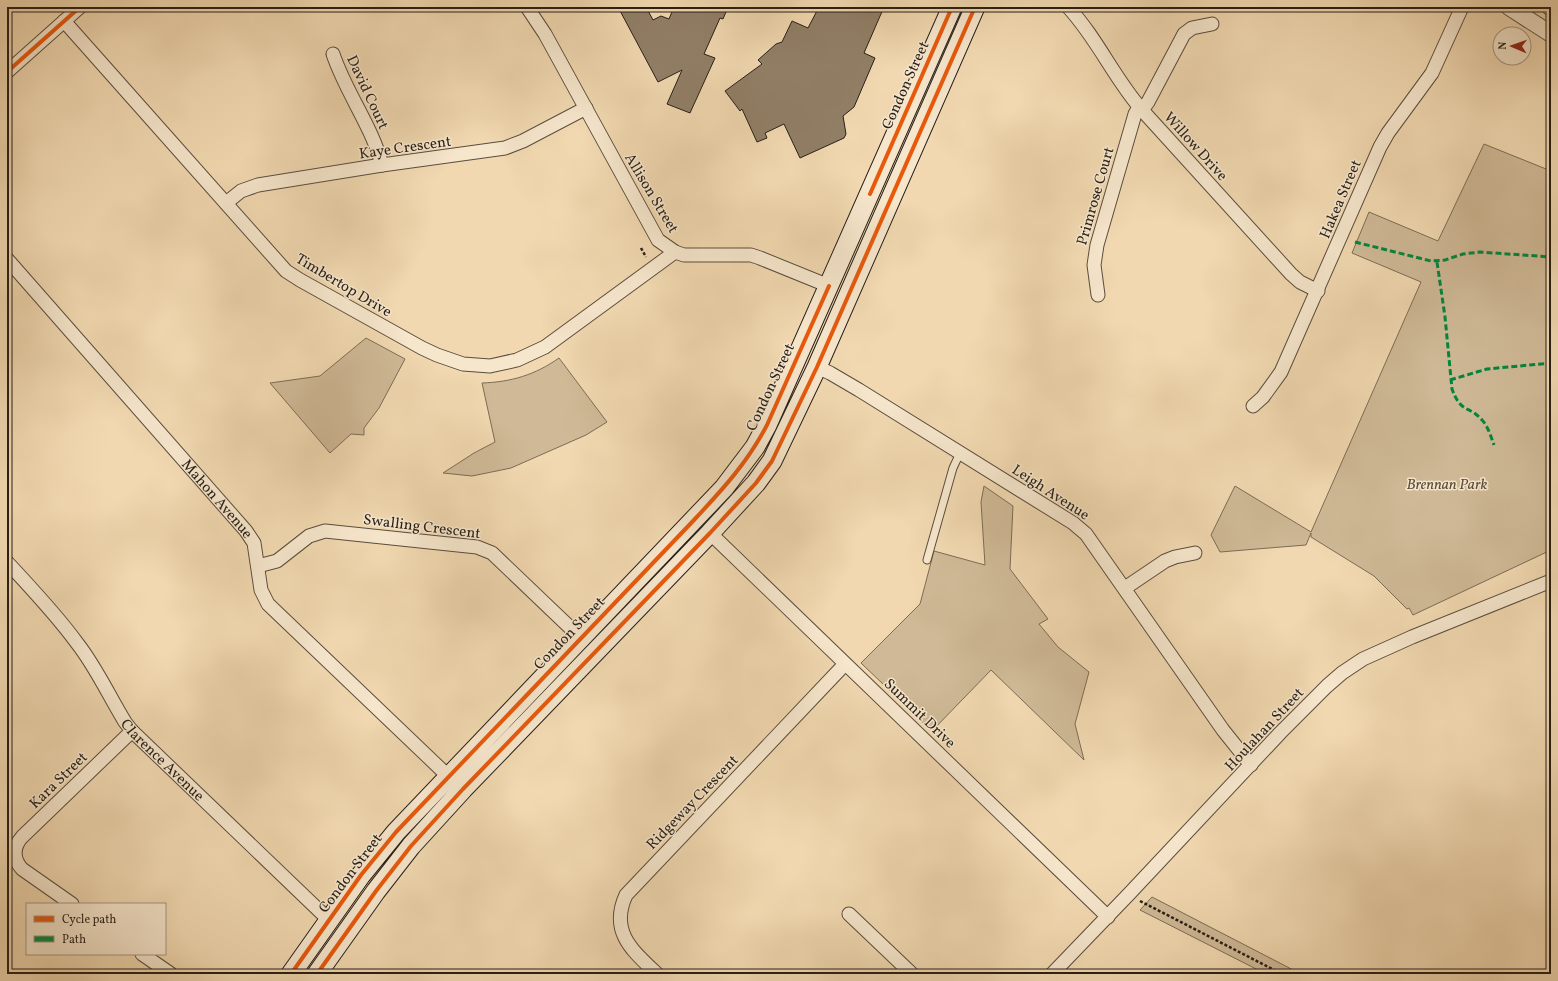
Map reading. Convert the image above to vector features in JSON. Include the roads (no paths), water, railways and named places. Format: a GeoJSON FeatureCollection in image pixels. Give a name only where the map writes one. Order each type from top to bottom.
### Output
{"type":"FeatureCollection","features":[{"type":"Feature","properties":{"kind":"main road","name":"Condon Street"},"geometry":{"type":"LineString","coordinates":[[291,974],[378,853],[448,776],[719,493],[741,468],[755,447],[767,424],[952,7]]}},
{"type":"Feature","properties":{"kind":"main road"},"geometry":{"type":"LineString","coordinates":[[317,974],[376,891],[411,846],[710,533],[756,483],[772,461],[817,366],[975,7]]}},
{"type":"Feature","properties":{"kind":"main road"},"geometry":{"type":"LineString","coordinates":[[829,286],[848,294]]}},
{"type":"Feature","properties":{"kind":"main road","name":"Mahon Avenue"},"geometry":{"type":"LineString","coordinates":[[448,776],[463,790]]}},
{"type":"Feature","properties":{"kind":"main road","name":"Clarence Avenue"},"geometry":{"type":"LineString","coordinates":[[329,920],[347,932]]}},
{"type":"Feature","properties":{"kind":"street"},"geometry":{"type":"LineString","coordinates":[[7,72],[80,7]]}},
{"type":"Feature","properties":{"kind":"street","name":"Allison Street"},"geometry":{"type":"LineString","coordinates":[[527,7],[545,34],[658,240],[675,252],[693,256],[751,255],[829,286]]}},
{"type":"Feature","properties":{"kind":"street","name":"Willow Drive"},"geometry":{"type":"LineString","coordinates":[[1068,7],[1085,27],[1140,109],[1291,274],[1300,282],[1318,291]]}},
{"type":"Feature","properties":{"kind":"street","name":"Hakea Street"},"geometry":{"type":"LineString","coordinates":[[1253,406],[1273,385],[1281,372],[1318,291],[1380,147],[1388,133],[1432,73],[1462,7]]}},
{"type":"Feature","properties":{"kind":"street"},"geometry":{"type":"LineString","coordinates":[[1509,7],[1551,34]]}},
{"type":"Feature","properties":{"kind":"street","name":"Timbertop Drive"},"geometry":{"type":"LineString","coordinates":[[64,21],[280,265],[296,278],[422,348],[451,361],[463,364],[490,366],[504,364],[531,355],[561,336],[675,252]]}},
{"type":"Feature","properties":{"kind":"street","name":"Primrose Court"},"geometry":{"type":"LineString","coordinates":[[1098,295],[1094,265],[1097,245],[1135,114],[1148,102],[1155,91],[1184,34],[1192,28],[1212,24]]}},
{"type":"Feature","properties":{"kind":"street","name":"David Court"},"geometry":{"type":"LineString","coordinates":[[333,54],[376,146],[382,166]]}},
{"type":"Feature","properties":{"kind":"street","name":"Kaye Crescent"},"geometry":{"type":"LineString","coordinates":[[226,203],[241,191],[258,185],[505,148],[523,141],[586,108]]}},
{"type":"Feature","properties":{"kind":"street","name":"Mahon Avenue"},"geometry":{"type":"LineString","coordinates":[[7,259],[246,531],[254,543],[261,590],[268,604],[448,776]]}},
{"type":"Feature","properties":{"kind":"street","name":"Leigh Avenue"},"geometry":{"type":"LineString","coordinates":[[817,366],[842,379],[1080,528],[1094,543],[1223,730],[1251,765]]}},
{"type":"Feature","properties":{"kind":"street","name":"Swalling Crescent"},"geometry":{"type":"LineString","coordinates":[[258,566],[277,561],[309,536],[325,531],[478,547],[492,553],[581,638]]}},
{"type":"Feature","properties":{"kind":"street","name":"Summit Drive"},"geometry":{"type":"LineString","coordinates":[[710,533],[1108,917]]}},
{"type":"Feature","properties":{"kind":"street"},"geometry":{"type":"LineString","coordinates":[[1125,588],[1165,561],[1175,557],[1195,553]]}},
{"type":"Feature","properties":{"kind":"street","name":"Clarence Avenue"},"geometry":{"type":"LineString","coordinates":[[7,562],[78,644],[125,722],[132,730],[329,920]]}},
{"type":"Feature","properties":{"kind":"street","name":"Houlahan Street"},"geometry":{"type":"LineString","coordinates":[[1060,971],[1129,894],[1280,733],[1327,686],[1352,666],[1380,651],[1412,637],[1551,581]]}},
{"type":"Feature","properties":{"kind":"street","name":"Ridgeway Crescent"},"geometry":{"type":"LineString","coordinates":[[657,974],[634,952],[626,942],[622,931],[620,914],[622,903],[626,896],[845,664]]}},
{"type":"Feature","properties":{"kind":"street","name":"Kara Street"},"geometry":{"type":"LineString","coordinates":[[71,903],[22,869],[11,858],[22,837],[132,730]]}},
{"type":"Feature","properties":{"kind":"street"},"geometry":{"type":"LineString","coordinates":[[849,914],[912,974]]}},
{"type":"Feature","properties":{"kind":"street"},"geometry":{"type":"LineString","coordinates":[[143,955],[171,974]]}},
{"type":"Feature","properties":{"kind":"lane"},"geometry":{"type":"LineString","coordinates":[[1551,115],[1551,123]]}},
{"type":"Feature","properties":{"kind":"lane"},"geometry":{"type":"LineString","coordinates":[[927,560],[953,468],[960,453]]}},
{"type":"Feature","properties":{"kind":"park label","name":"Brennan Park"},"geometry":{"type":"Point","coordinates":[1447,484]}}]}
